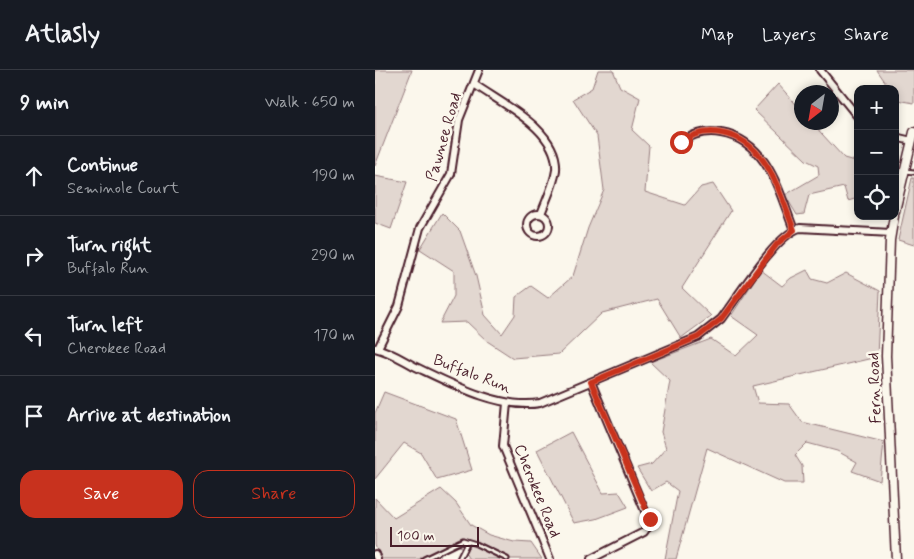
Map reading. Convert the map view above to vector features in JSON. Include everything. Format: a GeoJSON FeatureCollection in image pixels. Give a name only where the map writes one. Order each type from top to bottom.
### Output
{"type":"FeatureCollection","features":[{"type":"Feature","properties":{"kind":"street","name":"Pawnee Road"},"geometry":{"type":"LineString","coordinates":[[377,348],[399,306],[420,228],[451,174],[457,131],[479,70]]}},
{"type":"Feature","properties":{"kind":"street"},"geometry":{"type":"LineString","coordinates":[[820,70],[854,111]]}},
{"type":"Feature","properties":{"kind":"street"},"geometry":{"type":"LineString","coordinates":[[474,84],[539,129],[551,145],[555,158],[555,173],[541,214]]}},
{"type":"Feature","properties":{"kind":"street"},"geometry":{"type":"LineString","coordinates":[[681,142],[693,134],[715,132],[728,134],[749,144],[768,167],[794,230],[891,232]]}},
{"type":"Feature","properties":{"kind":"street"},"geometry":{"type":"LineString","coordinates":[[899,191],[914,132]]}},
{"type":"Feature","properties":{"kind":"street"},"geometry":{"type":"LineString","coordinates":[[899,138],[912,141]]}},
{"type":"Feature","properties":{"kind":"street","name":"Fern Road"},"geometry":{"type":"LineString","coordinates":[[893,220],[891,232],[886,356],[896,559]]}},
{"type":"Feature","properties":{"kind":"street","name":"Buffalo Run"},"geometry":{"type":"LineString","coordinates":[[377,348],[435,376],[507,403],[539,403],[698,337],[710,329],[721,319],[777,244],[794,230]]}},
{"type":"Feature","properties":{"kind":"street"},"geometry":{"type":"LineString","coordinates":[[591,382],[650,523],[644,532],[591,559]]}},
{"type":"Feature","properties":{"kind":"street","name":"Cherokee Road"},"geometry":{"type":"LineString","coordinates":[[507,403],[503,446],[550,559]]}},
{"type":"Feature","properties":{"kind":"street"},"geometry":{"type":"LineString","coordinates":[[375,554],[377,559]]}},
{"type":"Feature","properties":{"kind":"lane"},"geometry":{"type":"LineString","coordinates":[[903,171],[914,172]]}},
{"type":"Feature","properties":{"kind":"lane"},"geometry":{"type":"LineString","coordinates":[[423,559],[463,540],[507,559]]}},
{"type":"Feature","properties":{"kind":"lane"},"geometry":{"type":"LineString","coordinates":[[459,559],[466,545],[463,540]]}},
{"type":"Feature","properties":{"kind":"shaded area"},"geometry":{"type":"Polygon","coordinates":[[[375,70],[412,70],[375,166],[375,70]]]}},
{"type":"Feature","properties":{"kind":"shaded area"},"geometry":{"type":"Polygon","coordinates":[[[598,70],[613,70],[620,87],[640,98],[632,130],[649,146],[645,192],[685,205],[701,187],[713,184],[731,211],[682,288],[711,316],[681,338],[657,299],[602,313],[559,354],[513,358],[487,341],[467,322],[440,323],[454,296],[454,271],[420,249],[442,213],[460,231],[476,276],[485,315],[502,334],[515,315],[516,297],[531,286],[548,298],[573,276],[588,228],[604,190],[597,136],[573,99],[592,88],[598,70]]]}},
{"type":"Feature","properties":{"kind":"shaded area"},"geometry":{"type":"Polygon","coordinates":[[[877,70],[914,70],[914,103],[899,100],[899,85],[887,85],[877,70]]]}},
{"type":"Feature","properties":{"kind":"shaded area"},"geometry":{"type":"Polygon","coordinates":[[[778,84],[794,102],[794,130],[818,130],[844,158],[854,161],[854,199],[848,201],[844,187],[809,195],[804,214],[797,215],[785,195],[819,175],[818,166],[806,160],[754,110],[778,84]]]}},
{"type":"Feature","properties":{"kind":"shaded area"},"geometry":{"type":"Polygon","coordinates":[[[375,176],[407,182],[391,229],[375,223],[375,176]]]}},
{"type":"Feature","properties":{"kind":"shaded area"},"geometry":{"type":"Polygon","coordinates":[[[912,178],[914,178],[914,245],[898,240],[912,178]]]}},
{"type":"Feature","properties":{"kind":"shaded area"},"geometry":{"type":"Polygon","coordinates":[[[761,270],[782,286],[791,278],[807,270],[812,279],[827,283],[846,273],[880,291],[877,357],[753,386],[758,403],[789,404],[802,422],[884,442],[880,481],[852,471],[857,462],[837,451],[807,443],[795,455],[802,466],[803,483],[784,483],[707,448],[676,559],[665,559],[678,491],[666,482],[651,491],[637,468],[652,464],[666,448],[661,432],[670,381],[650,362],[711,339],[736,356],[758,335],[731,316],[761,270]]]}},
{"type":"Feature","properties":{"kind":"shaded area"},"geometry":{"type":"Polygon","coordinates":[[[384,392],[456,419],[472,470],[437,480],[421,453],[404,443],[375,479],[375,413],[384,392]]]}},
{"type":"Feature","properties":{"kind":"shaded area"},"geometry":{"type":"Polygon","coordinates":[[[571,432],[603,493],[619,492],[628,507],[596,519],[574,523],[537,450],[571,432]]]}},
{"type":"Feature","properties":{"kind":"shaded area"},"geometry":{"type":"Polygon","coordinates":[[[441,489],[456,503],[471,525],[489,535],[514,542],[531,543],[542,559],[469,559],[461,547],[448,542],[434,559],[380,559],[375,545],[375,498],[394,518],[441,489]]]}},
{"type":"Feature","properties":{"kind":"route"},"geometry":{"type":"LineString","coordinates":[[650,519],[591,382],[698,337],[710,329],[721,319],[777,244],[794,230],[768,167],[761,156],[749,144],[740,138],[715,132],[693,134],[681,142]]}}]}
